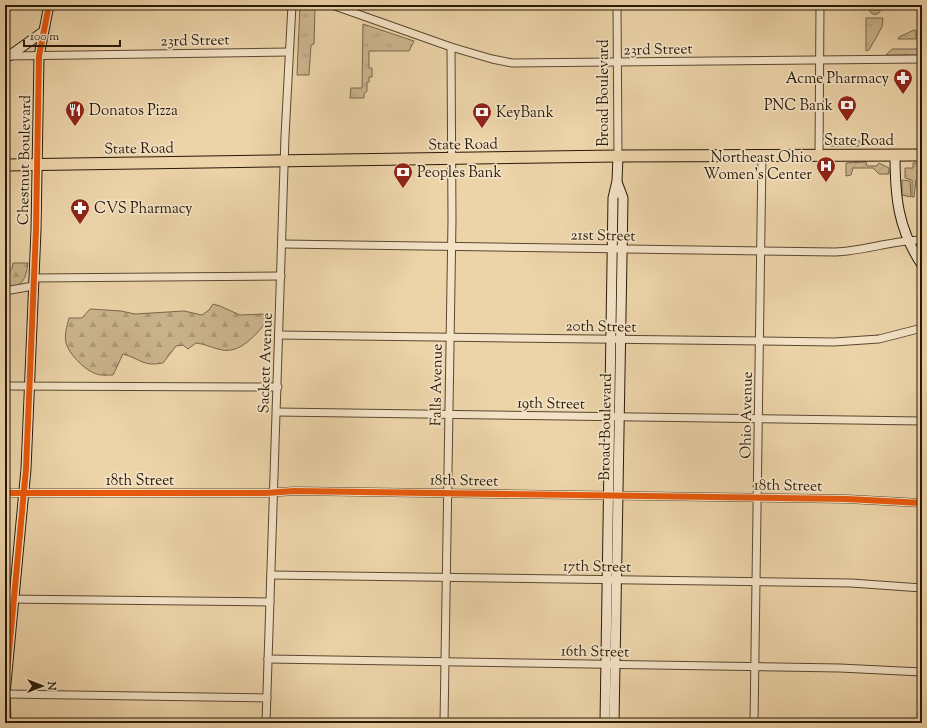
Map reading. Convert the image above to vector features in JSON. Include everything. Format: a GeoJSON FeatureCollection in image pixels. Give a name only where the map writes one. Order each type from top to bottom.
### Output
{"type":"FeatureCollection","features":[{"type":"Feature","properties":{"kind":"main road","name":"State Road"},"geometry":{"type":"LineString","coordinates":[[5,165],[618,156],[922,155]]}},
{"type":"Feature","properties":{"kind":"street","name":"Chestnut Boulevard"},"geometry":{"type":"LineString","coordinates":[[6,723],[5,694],[10,600],[24,493],[30,386],[38,165],[39,56],[49,5]]}},
{"type":"Feature","properties":{"kind":"street","name":"Sackett Avenue"},"geometry":{"type":"LineString","coordinates":[[266,723],[285,161],[292,5]]}},
{"type":"Feature","properties":{"kind":"street","name":"23rd Street"},"geometry":{"type":"LineString","coordinates":[[332,5],[452,47],[492,59],[512,62],[922,59]]}},
{"type":"Feature","properties":{"kind":"street","name":"Broad Boulevard"},"geometry":{"type":"LineString","coordinates":[[614,723],[607,580],[613,495],[617,249],[623,198],[617,181],[617,5]]}},
{"type":"Feature","properties":{"kind":"street"},"geometry":{"type":"LineString","coordinates":[[819,155],[820,5]]}},
{"type":"Feature","properties":{"kind":"street"},"geometry":{"type":"LineString","coordinates":[[7,56],[43,32]]}},
{"type":"Feature","properties":{"kind":"street","name":"Falls Avenue"},"geometry":{"type":"LineString","coordinates":[[444,723],[452,246],[452,47]]}},
{"type":"Feature","properties":{"kind":"street","name":"23rd Street"},"geometry":{"type":"LineString","coordinates":[[7,56],[289,52]]}},
{"type":"Feature","properties":{"kind":"street","name":"Ohio Avenue"},"geometry":{"type":"LineString","coordinates":[[754,723],[762,155]]}},
{"type":"Feature","properties":{"kind":"street"},"geometry":{"type":"LineString","coordinates":[[895,155],[897,204],[908,240],[922,265]]}},
{"type":"Feature","properties":{"kind":"street","name":"21st Street"},"geometry":{"type":"LineString","coordinates":[[282,244],[845,252],[908,240],[922,240]]}},
{"type":"Feature","properties":{"kind":"street"},"geometry":{"type":"LineString","coordinates":[[5,291],[33,282],[281,276]]}},
{"type":"Feature","properties":{"kind":"street","name":"20th Street"},"geometry":{"type":"LineString","coordinates":[[279,334],[854,341],[879,339],[922,328]]}},
{"type":"Feature","properties":{"kind":"street"},"geometry":{"type":"LineString","coordinates":[[5,386],[278,387]]}},
{"type":"Feature","properties":{"kind":"street","name":"19th Street"},"geometry":{"type":"LineString","coordinates":[[277,412],[922,421]]}},
{"type":"Feature","properties":{"kind":"street","name":"18th Street"},"geometry":{"type":"LineString","coordinates":[[5,493],[448,492],[860,499],[922,503]]}},
{"type":"Feature","properties":{"kind":"street","name":"Broad Boulevard"},"geometry":{"type":"LineString","coordinates":[[605,723],[617,580],[613,495]]}},
{"type":"Feature","properties":{"kind":"street","name":"17th Street"},"geometry":{"type":"LineString","coordinates":[[271,575],[852,583],[922,588]]}},
{"type":"Feature","properties":{"kind":"street"},"geometry":{"type":"LineString","coordinates":[[10,600],[270,602]]}},
{"type":"Feature","properties":{"kind":"street","name":"16th Street"},"geometry":{"type":"LineString","coordinates":[[268,659],[755,666],[922,672]]}},
{"type":"Feature","properties":{"kind":"street"},"geometry":{"type":"LineString","coordinates":[[5,694],[267,698]]}},
{"type":"Feature","properties":{"kind":"green space"},"geometry":{"type":"Polygon","coordinates":[[[875,3],[879,5],[881,9],[879,13],[875,15],[871,13],[869,9],[871,5],[875,3]]]}},
{"type":"Feature","properties":{"kind":"green space"},"geometry":{"type":"Polygon","coordinates":[[[300,5],[315,8],[314,44],[311,45],[309,75],[297,75],[300,5]]]}},
{"type":"Feature","properties":{"kind":"green space"},"geometry":{"type":"Polygon","coordinates":[[[866,18],[883,18],[882,27],[869,50],[866,51],[866,18]]]}},
{"type":"Feature","properties":{"kind":"green space"},"geometry":{"type":"Polygon","coordinates":[[[363,24],[414,41],[409,51],[369,51],[369,68],[372,68],[372,77],[369,77],[369,82],[367,82],[367,91],[364,94],[364,98],[350,98],[351,88],[362,88],[363,24]]]}},
{"type":"Feature","properties":{"kind":"green space"},"geometry":{"type":"Polygon","coordinates":[[[914,30],[916,31],[916,39],[898,39],[899,37],[914,30]]]}},
{"type":"Feature","properties":{"kind":"green space"},"geometry":{"type":"Polygon","coordinates":[[[892,49],[922,49],[922,55],[886,55],[892,49]]]}},
{"type":"Feature","properties":{"kind":"green space"},"geometry":{"type":"Polygon","coordinates":[[[825,141],[861,141],[859,146],[830,146],[825,141]]]}},
{"type":"Feature","properties":{"kind":"green space"},"geometry":{"type":"Polygon","coordinates":[[[866,162],[867,166],[877,166],[879,163],[889,168],[889,174],[879,174],[873,168],[853,168],[851,175],[846,176],[846,163],[866,162]]]}},
{"type":"Feature","properties":{"kind":"green space"},"geometry":{"type":"Polygon","coordinates":[[[913,163],[922,163],[922,176],[916,180],[914,197],[912,197],[912,180],[905,178],[905,168],[913,168],[913,163]]]}},
{"type":"Feature","properties":{"kind":"green space"},"geometry":{"type":"Polygon","coordinates":[[[902,180],[910,181],[911,197],[902,195],[902,180]]]}},
{"type":"Feature","properties":{"kind":"green space"},"geometry":{"type":"Polygon","coordinates":[[[13,263],[28,263],[25,278],[16,286],[5,288],[5,278],[12,268],[13,263]]]}},
{"type":"Feature","properties":{"kind":"green space"},"geometry":{"type":"Polygon","coordinates":[[[213,304],[240,315],[263,314],[267,321],[252,338],[240,347],[233,350],[218,349],[196,343],[188,349],[183,345],[176,346],[163,363],[156,364],[142,362],[123,354],[113,375],[99,375],[86,368],[77,361],[65,340],[69,318],[82,318],[90,309],[121,311],[135,314],[184,311],[202,315],[209,310],[213,304]]]}},
{"type":"Feature","properties":{"kind":"cycle path"},"geometry":{"type":"LineString","coordinates":[[6,723],[5,694],[26,469],[36,230],[39,56],[49,5]]}},
{"type":"Feature","properties":{"kind":"cycle path"},"geometry":{"type":"LineString","coordinates":[[5,493],[266,493],[294,491],[847,499],[922,503]]}},
{"type":"Feature","properties":{"kind":"place","name":"Acme Pharmacy"},"geometry":{"type":"Point","coordinates":[903,95]}},
{"type":"Feature","properties":{"kind":"place","name":"PNC Bank"},"geometry":{"type":"Point","coordinates":[847,122]}},
{"type":"Feature","properties":{"kind":"place","name":"Donatos Pizza"},"geometry":{"type":"Point","coordinates":[75,127]}},
{"type":"Feature","properties":{"kind":"place","name":"KeyBank"},"geometry":{"type":"Point","coordinates":[482,129]}},
{"type":"Feature","properties":{"kind":"place","name":"Northeast Ohio Women's Center"},"geometry":{"type":"Point","coordinates":[826,183]}},
{"type":"Feature","properties":{"kind":"place","name":"Peoples Bank"},"geometry":{"type":"Point","coordinates":[403,189]}},
{"type":"Feature","properties":{"kind":"place","name":"CVS Pharmacy"},"geometry":{"type":"Point","coordinates":[80,225]}}]}
